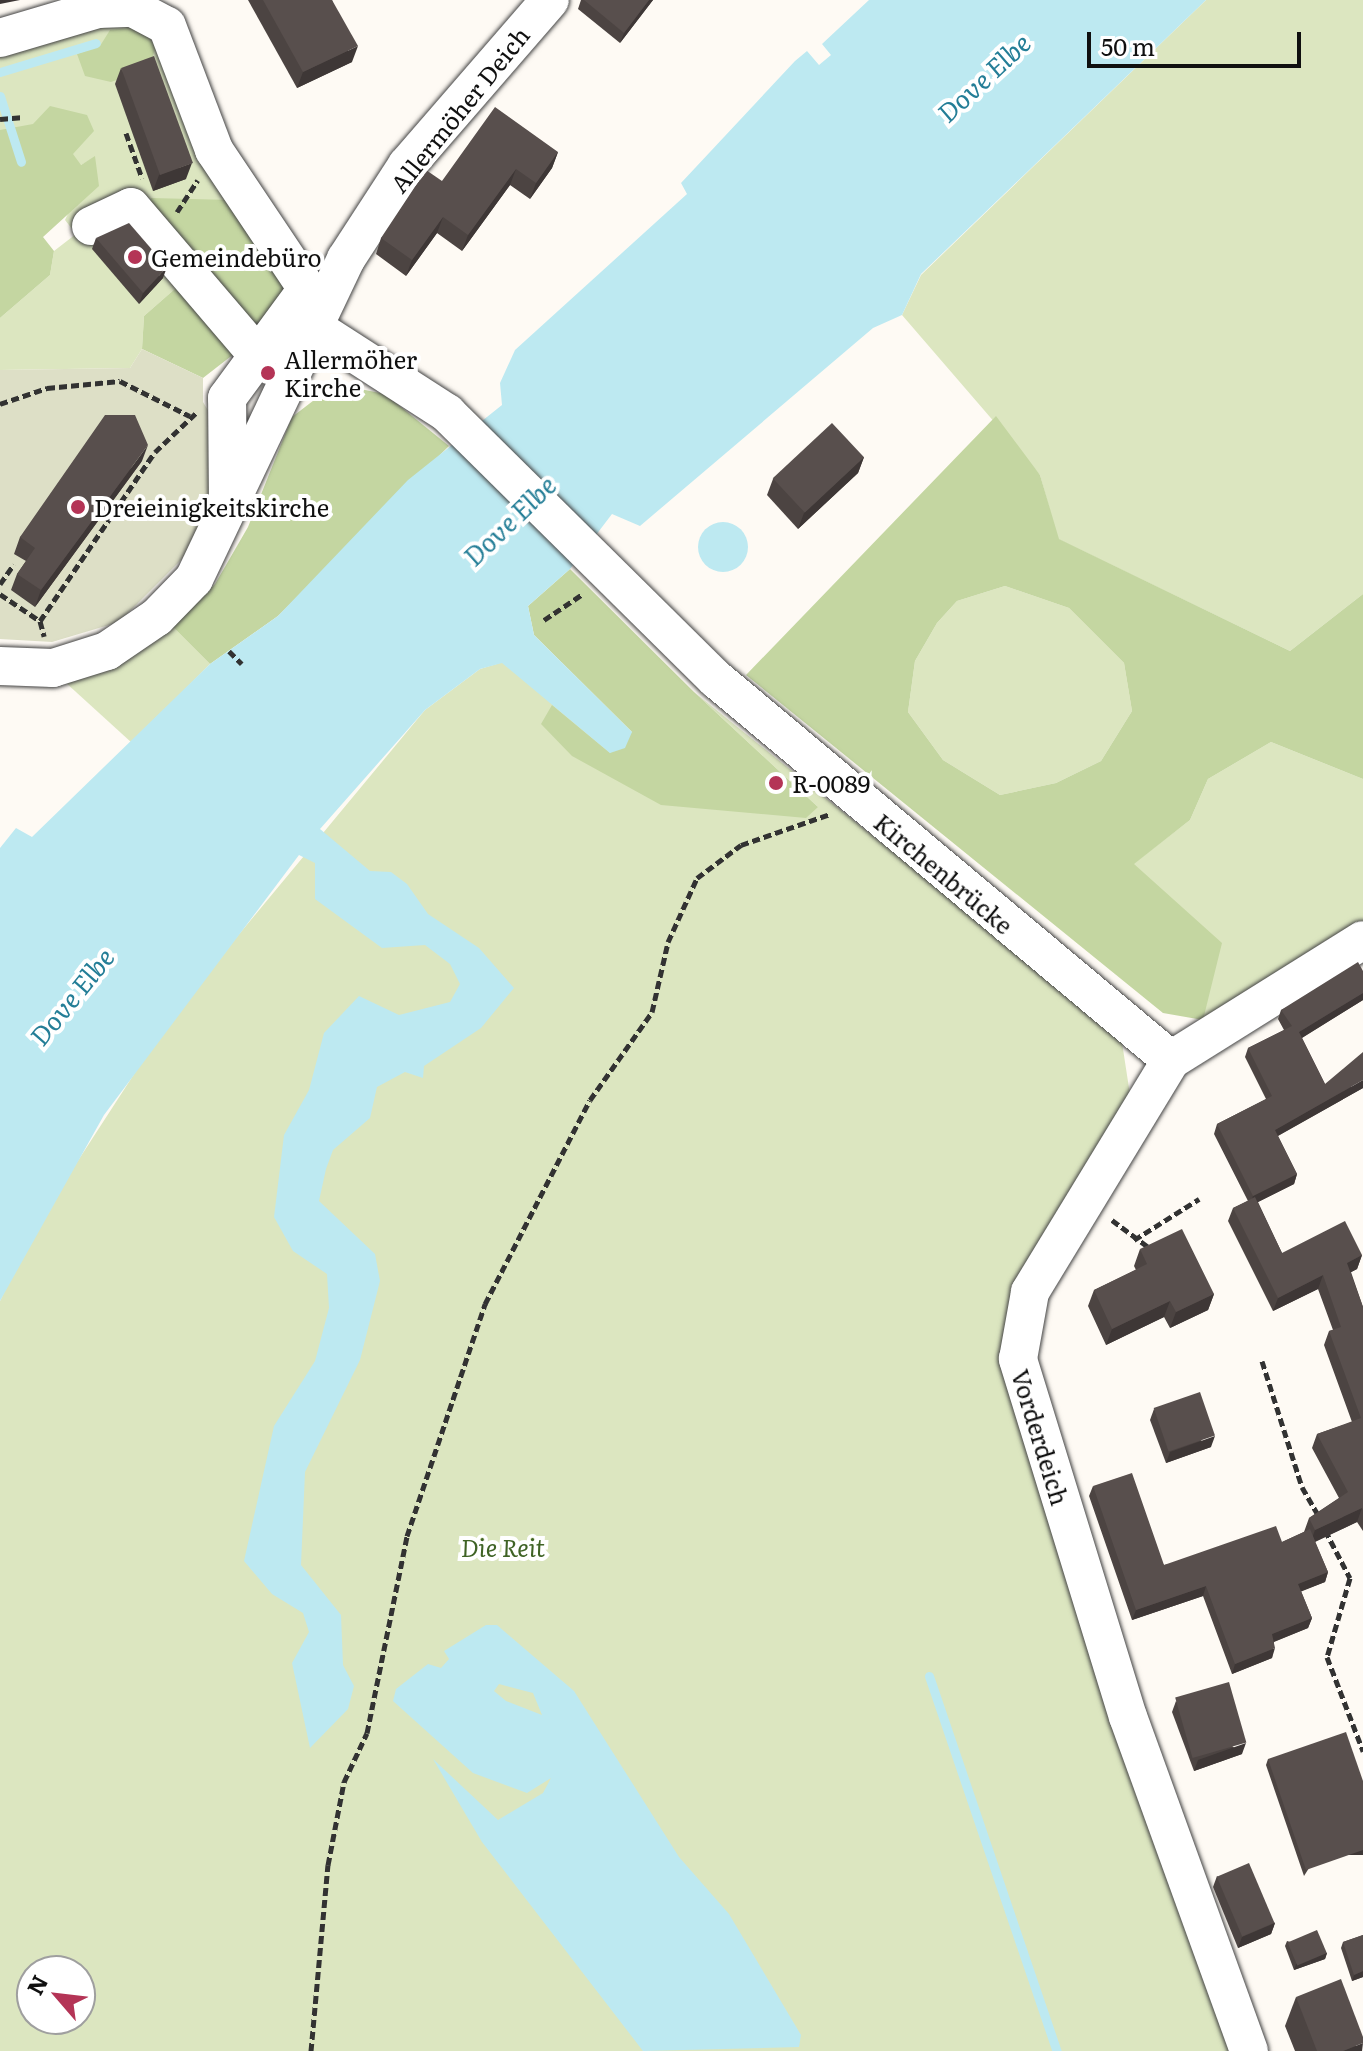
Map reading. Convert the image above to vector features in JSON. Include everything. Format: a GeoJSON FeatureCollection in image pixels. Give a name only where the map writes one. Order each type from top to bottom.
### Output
{"type":"FeatureCollection","features":[{"type":"Feature","properties":{"kind":"street","name":"Allermöher Deich"},"geometry":{"type":"LineString","coordinates":[[0,666],[53,668],[107,651],[157,617],[194,579],[229,516],[315,305],[407,165],[550,0]]}},
{"type":"Feature","properties":{"kind":"street"},"geometry":{"type":"LineString","coordinates":[[0,38],[98,9],[133,8],[167,26],[214,150],[315,305],[255,352],[227,398],[229,516]]}},
{"type":"Feature","properties":{"kind":"street"},"geometry":{"type":"LineString","coordinates":[[91,226],[131,207],[255,352]]}},
{"type":"Feature","properties":{"kind":"street","name":"Kirchenbrücke"},"geometry":{"type":"LineString","coordinates":[[315,305],[447,413],[620,588],[854,798],[1171,1060]]}},
{"type":"Feature","properties":{"kind":"street","name":"Vorderdeich"},"geometry":{"type":"LineString","coordinates":[[1249,2051],[1128,1717],[1018,1359],[1030,1292],[1171,1060],[1363,940]]}},
{"type":"Feature","properties":{"kind":"path"},"geometry":{"type":"LineString","coordinates":[[0,119],[21,117]]}},
{"type":"Feature","properties":{"kind":"path"},"geometry":{"type":"LineString","coordinates":[[126,133],[148,193]]}},
{"type":"Feature","properties":{"kind":"path"},"geometry":{"type":"LineString","coordinates":[[159,240],[199,179],[193,159],[214,150]]}},
{"type":"Feature","properties":{"kind":"path"},"geometry":{"type":"LineString","coordinates":[[0,404],[47,388],[120,381],[190,416]]}},
{"type":"Feature","properties":{"kind":"path"},"geometry":{"type":"LineString","coordinates":[[40,621],[155,452],[190,416],[227,398]]}},
{"type":"Feature","properties":{"kind":"path"},"geometry":{"type":"LineString","coordinates":[[0,584],[14,564]]}},
{"type":"Feature","properties":{"kind":"path"},"geometry":{"type":"LineString","coordinates":[[544,620],[576,592],[608,608],[620,588]]}},
{"type":"Feature","properties":{"kind":"path"},"geometry":{"type":"LineString","coordinates":[[0,594],[40,621],[43,634]]}},
{"type":"Feature","properties":{"kind":"path"},"geometry":{"type":"LineString","coordinates":[[229,651],[242,664]]}},
{"type":"Feature","properties":{"kind":"path"},"geometry":{"type":"LineString","coordinates":[[311,2051],[328,1865],[344,1782],[367,1733],[407,1536],[485,1304],[590,1100],[652,1012],[668,942],[697,878],[741,845],[814,825],[854,798]]}},
{"type":"Feature","properties":{"kind":"path"},"geometry":{"type":"LineString","coordinates":[[1134,1240],[1199,1199]]}},
{"type":"Feature","properties":{"kind":"path"},"geometry":{"type":"LineString","coordinates":[[1121,1206],[1112,1220],[1134,1240],[1155,1251]]}},
{"type":"Feature","properties":{"kind":"path"},"geometry":{"type":"LineString","coordinates":[[1262,1361],[1302,1487],[1350,1578],[1327,1657],[1363,1751]]}},
{"type":"Feature","properties":{"kind":"green space"},"geometry":{"type":"Polygon","coordinates":[[[1206,0],[1363,0],[1363,594],[1290,651],[1058,539],[1040,475],[902,315],[921,275],[1206,0]]]}},
{"type":"Feature","properties":{"kind":"green space"},"geometry":{"type":"Polygon","coordinates":[[[111,18],[159,36],[231,200],[193,273],[144,316],[142,349],[130,368],[0,370],[0,318],[50,275],[54,251],[76,234],[65,220],[95,157],[81,165],[0,175],[0,52],[111,18]]]}},
{"type":"Feature","properties":{"kind":"green space"},"geometry":{"type":"Polygon","coordinates":[[[139,27],[156,46],[149,68],[111,82],[85,76],[77,54],[100,46],[110,30],[139,27]]]}},
{"type":"Feature","properties":{"kind":"green space"},"geometry":{"type":"Polygon","coordinates":[[[50,106],[87,115],[94,131],[73,154],[81,165],[95,156],[99,186],[43,237],[54,251],[50,275],[0,318],[0,130],[33,124],[50,106]]]}},
{"type":"Feature","properties":{"kind":"green space"},"geometry":{"type":"Polygon","coordinates":[[[151,198],[231,200],[290,288],[248,343],[203,378],[142,349],[144,316],[193,273],[143,215],[151,198]]]}},
{"type":"Feature","properties":{"kind":"green space"},"geometry":{"type":"Polygon","coordinates":[[[142,349],[203,378],[203,402],[218,427],[216,500],[188,553],[119,622],[52,642],[0,639],[0,370],[130,368],[142,349]]]}},
{"type":"Feature","properties":{"kind":"green space"},"geometry":{"type":"Polygon","coordinates":[[[335,384],[385,394],[449,446],[278,616],[210,664],[173,627],[215,584],[248,527],[292,417],[335,384]]]}},
{"type":"Feature","properties":{"kind":"green space"},"geometry":{"type":"Polygon","coordinates":[[[996,416],[1040,475],[1059,539],[1290,651],[1363,594],[1363,779],[1271,742],[1208,779],[1190,820],[1134,864],[1222,943],[1203,1020],[1163,1013],[746,675],[996,416]],[[1005,586],[957,601],[937,623],[915,661],[908,712],[943,760],[1000,795],[1056,783],[1101,761],[1132,711],[1124,663],[1069,608],[1005,586]]]}},
{"type":"Feature","properties":{"kind":"green space"},"geometry":{"type":"Polygon","coordinates":[[[570,569],[694,692],[818,807],[806,818],[661,805],[572,756],[541,724],[552,705],[610,753],[632,732],[534,635],[528,606],[570,569]]]}},
{"type":"Feature","properties":{"kind":"green space"},"geometry":{"type":"Polygon","coordinates":[[[1005,586],[1069,608],[1124,663],[1132,711],[1101,761],[1056,783],[1000,795],[943,760],[908,712],[915,661],[937,623],[957,601],[1005,586]]]}},
{"type":"Feature","properties":{"kind":"green space"},"geometry":{"type":"Polygon","coordinates":[[[173,627],[210,664],[132,743],[65,682],[173,627]]]}},
{"type":"Feature","properties":{"kind":"green space","name":"Die Reit"},"geometry":{"type":"Polygon","coordinates":[[[503,662],[632,732],[818,807],[694,692],[1121,1036],[1131,1101],[1005,1358],[1235,2051],[0,2051],[0,1301],[35,1227],[173,1014],[425,710],[480,669],[503,662]]]}},
{"type":"Feature","properties":{"kind":"green space"},"geometry":{"type":"Polygon","coordinates":[[[1271,742],[1363,779],[1363,927],[1203,1020],[1133,864],[1190,820],[1208,779],[1271,742]]]}},
{"type":"Feature","properties":{"kind":"water","name":"Dove Elbe"},"geometry":{"type":"Polygon","coordinates":[[[869,0],[1206,0],[921,274],[902,315],[873,328],[640,526],[612,514],[570,569],[528,606],[534,635],[632,732],[625,748],[610,753],[502,663],[480,669],[425,710],[320,829],[370,871],[391,872],[407,884],[428,914],[479,948],[514,988],[481,1028],[424,1066],[423,1078],[405,1072],[377,1087],[370,1118],[333,1150],[326,1169],[319,1201],[375,1254],[380,1281],[360,1360],[305,1472],[301,1565],[341,1615],[343,1665],[354,1686],[348,1709],[310,1748],[292,1663],[309,1632],[303,1613],[272,1594],[244,1561],[274,1426],[315,1361],[329,1308],[327,1274],[293,1251],[274,1217],[284,1135],[309,1090],[324,1033],[359,996],[399,1015],[450,1002],[460,984],[450,964],[425,945],[382,948],[315,899],[315,863],[299,855],[104,1115],[0,1301],[0,848],[16,828],[32,837],[210,664],[278,616],[408,480],[502,405],[500,383],[515,350],[687,194],[681,183],[795,61],[807,51],[819,65],[831,55],[822,44],[869,0]]]}},
{"type":"Feature","properties":{"kind":"water"},"geometry":{"type":"Polygon","coordinates":[[[723,522],[740,530],[748,547],[740,564],[723,572],[706,564],[698,547],[706,530],[723,522]]]}},
{"type":"Feature","properties":{"kind":"water"},"geometry":{"type":"Polygon","coordinates":[[[486,1625],[497,1625],[574,1691],[679,1857],[729,1914],[801,2035],[799,2047],[643,2051],[482,1842],[433,1759],[498,1820],[543,1793],[551,1778],[527,1793],[473,1773],[393,1701],[396,1689],[428,1664],[441,1668],[449,1659],[444,1651],[486,1625]],[[499,1684],[494,1691],[506,1701],[542,1715],[533,1693],[499,1684]]]}},
{"type":"Feature","properties":{"kind":"building"},"geometry":{"type":"Polygon","coordinates":[[[263,0],[332,0],[358,46],[303,72],[263,0]]]}},
{"type":"Feature","properties":{"kind":"building"},"geometry":{"type":"Polygon","coordinates":[[[584,0],[649,0],[624,33],[584,0]]]}},
{"type":"Feature","properties":{"kind":"building"},"geometry":{"type":"Polygon","coordinates":[[[154,56],[193,163],[160,175],[121,68],[154,56]]]}},
{"type":"Feature","properties":{"kind":"building"},"geometry":{"type":"Polygon","coordinates":[[[495,107],[558,152],[536,183],[516,169],[468,235],[443,217],[412,260],[381,238],[426,170],[442,181],[495,107]]]}},
{"type":"Feature","properties":{"kind":"building","name":"Gemeindebüro"},"geometry":{"type":"Polygon","coordinates":[[[129,223],[167,267],[143,293],[96,238],[129,223]]]}},
{"type":"Feature","properties":{"kind":"building","name":"Dreieinigkeitskirche"},"geometry":{"type":"Polygon","coordinates":[[[105,415],[135,415],[148,445],[41,590],[17,574],[35,548],[20,537],[105,415]]]}},
{"type":"Feature","properties":{"kind":"building"},"geometry":{"type":"Polygon","coordinates":[[[832,423],[864,457],[805,513],[773,478],[832,423]]]}},
{"type":"Feature","properties":{"kind":"building"},"geometry":{"type":"Polygon","coordinates":[[[1358,962],[1363,971],[1363,993],[1299,1032],[1325,1084],[1363,1052],[1363,1080],[1275,1130],[1297,1174],[1253,1196],[1217,1124],[1272,1096],[1248,1048],[1292,1026],[1281,1010],[1358,962]]]}},
{"type":"Feature","properties":{"kind":"building"},"geometry":{"type":"Polygon","coordinates":[[[1255,1197],[1282,1253],[1345,1221],[1362,1255],[1347,1263],[1363,1307],[1363,1510],[1315,1530],[1309,1518],[1348,1492],[1317,1434],[1361,1418],[1329,1331],[1341,1327],[1323,1275],[1278,1298],[1233,1208],[1255,1197]]]}},
{"type":"Feature","properties":{"kind":"building"},"geometry":{"type":"Polygon","coordinates":[[[1182,1229],[1214,1294],[1176,1312],[1170,1301],[1112,1329],[1094,1290],[1147,1264],[1140,1249],[1182,1229]]]}},
{"type":"Feature","properties":{"kind":"building"},"geometry":{"type":"Polygon","coordinates":[[[1200,1392],[1215,1435],[1169,1451],[1154,1408],[1200,1392]]]}},
{"type":"Feature","properties":{"kind":"building"},"geometry":{"type":"Polygon","coordinates":[[[1132,1473],[1164,1565],[1276,1526],[1282,1542],[1310,1529],[1328,1572],[1298,1584],[1312,1618],[1272,1634],[1275,1648],[1235,1664],[1206,1586],[1136,1610],[1093,1486],[1132,1473]]]}},
{"type":"Feature","properties":{"kind":"building"},"geometry":{"type":"Polygon","coordinates":[[[1229,1682],[1246,1743],[1193,1758],[1175,1697],[1229,1682]]]}},
{"type":"Feature","properties":{"kind":"building"},"geometry":{"type":"Polygon","coordinates":[[[1346,1732],[1363,1781],[1363,1850],[1306,1870],[1268,1759],[1346,1732]]]}},
{"type":"Feature","properties":{"kind":"building"},"geometry":{"type":"Polygon","coordinates":[[[1249,1863],[1274,1923],[1242,1937],[1217,1877],[1249,1863]]]}},
{"type":"Feature","properties":{"kind":"building"},"geometry":{"type":"Polygon","coordinates":[[[1317,1930],[1327,1953],[1297,1966],[1288,1943],[1317,1930]]]}},
{"type":"Feature","properties":{"kind":"building"},"geometry":{"type":"Polygon","coordinates":[[[1363,1935],[1363,1971],[1354,1975],[1343,1942],[1363,1935]]]}},
{"type":"Feature","properties":{"kind":"building"},"geometry":{"type":"Polygon","coordinates":[[[1341,1979],[1363,2043],[1343,2051],[1317,2051],[1296,1997],[1341,1979]]]}},
{"type":"Feature","properties":{"kind":"waterway"},"geometry":{"type":"LineString","coordinates":[[0,72],[96,43]]}},
{"type":"Feature","properties":{"kind":"waterway"},"geometry":{"type":"LineString","coordinates":[[0,96],[21,162]]}},
{"type":"Feature","properties":{"kind":"waterway"},"geometry":{"type":"LineString","coordinates":[[929,1676],[1057,2051]]}},
{"type":"Feature","properties":{"kind":"place","name":"Gemeindebüro"},"geometry":{"type":"Point","coordinates":[135,257]}},
{"type":"Feature","properties":{"kind":"place","name":"Allermöher Kirche"},"geometry":{"type":"Point","coordinates":[268,373]}},
{"type":"Feature","properties":{"kind":"place","name":"Dreieinigkeitskirche"},"geometry":{"type":"Point","coordinates":[78,507]}},
{"type":"Feature","properties":{"kind":"place","name":"R-0089"},"geometry":{"type":"Point","coordinates":[776,783]}}]}
